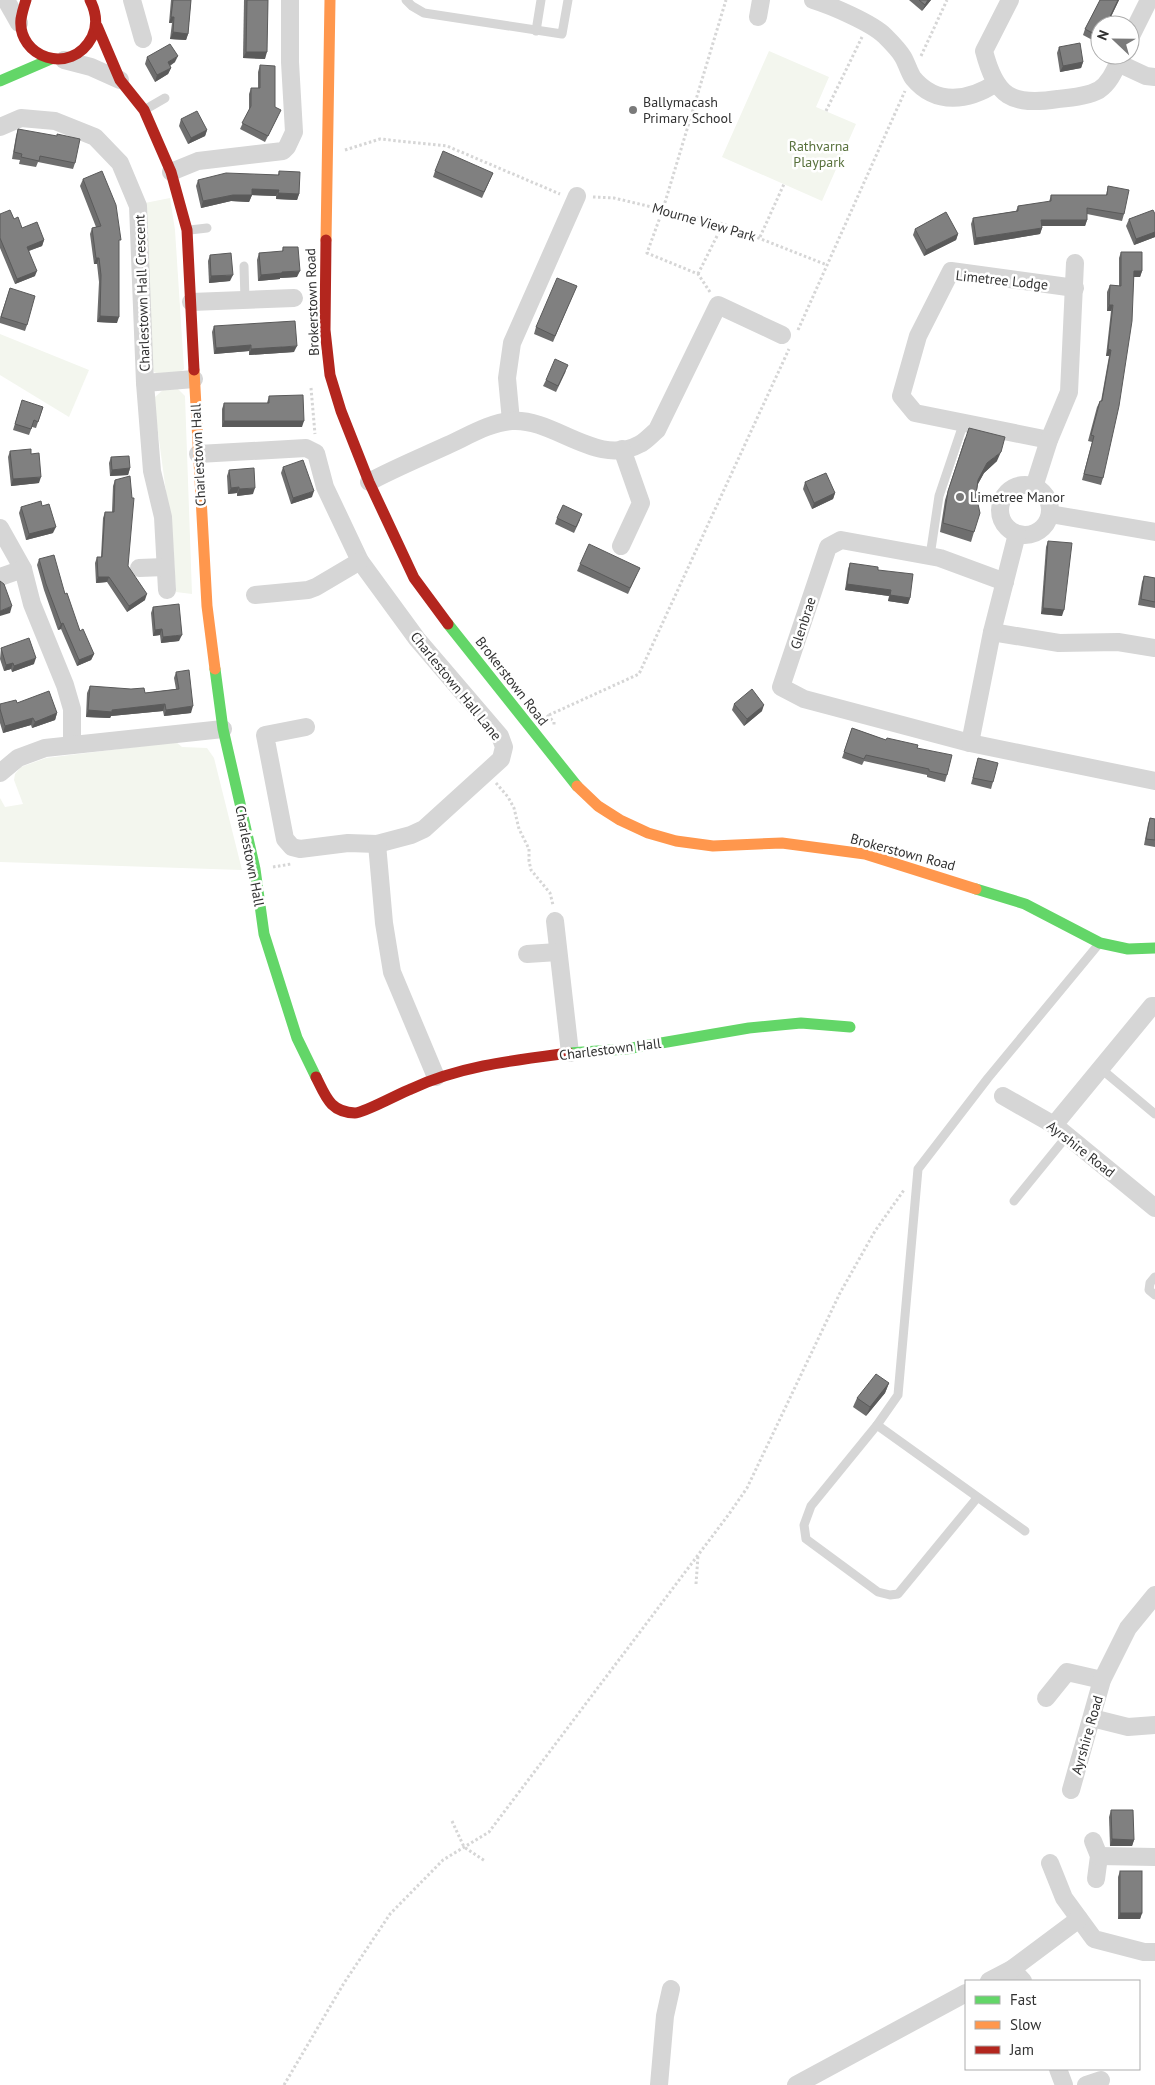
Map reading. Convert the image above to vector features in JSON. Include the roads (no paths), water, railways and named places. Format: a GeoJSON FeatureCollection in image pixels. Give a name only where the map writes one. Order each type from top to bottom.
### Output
{"type":"FeatureCollection","features":[{"type":"Feature","properties":{"kind":"street"},"geometry":{"type":"LineString","coordinates":[[6,0],[29,47],[39,55],[58,60]]}},
{"type":"Feature","properties":{"kind":"street"},"geometry":{"type":"LineString","coordinates":[[16,45],[21,10],[26,0]]}},
{"type":"Feature","properties":{"kind":"street","name":"Charlestown Hall"},"geometry":{"type":"LineString","coordinates":[[91,0],[96,13],[96,26],[120,80],[144,110],[171,172],[187,230],[207,606],[223,729],[255,869],[264,934],[297,1038],[330,1104],[340,1110],[357,1113],[436,1077],[502,1062],[570,1053],[626,1049],[775,1025],[801,1023],[850,1027]]}},
{"type":"Feature","properties":{"kind":"street"},"geometry":{"type":"LineString","coordinates":[[132,0],[143,39]]}},
{"type":"Feature","properties":{"kind":"street"},"geometry":{"type":"LineString","coordinates":[[171,172],[198,161],[283,151],[287,146],[294,132],[290,62],[290,0]]}},
{"type":"Feature","properties":{"kind":"street","name":"Brokerstown Road"},"geometry":{"type":"LineString","coordinates":[[330,0],[325,330],[330,375],[344,420],[369,482],[414,578],[436,609],[572,781],[598,806],[620,820],[648,833],[676,841],[713,846],[782,843],[865,854],[1025,904],[1100,943],[1128,949],[1155,948]]}},
{"type":"Feature","properties":{"kind":"street"},"geometry":{"type":"LineString","coordinates":[[813,0],[829,5],[884,35],[902,56],[912,76],[923,88],[944,98],[966,97],[984,91],[993,78]]}},
{"type":"Feature","properties":{"kind":"street"},"geometry":{"type":"LineString","coordinates":[[1010,0],[984,51],[998,87],[1012,98],[1033,103],[1071,98],[1099,90],[1112,77],[1117,65]]}},
{"type":"Feature","properties":{"kind":"street"},"geometry":{"type":"LineString","coordinates":[[1140,17],[1148,0]]}},
{"type":"Feature","properties":{"kind":"street"},"geometry":{"type":"LineString","coordinates":[[0,81],[58,60],[76,56],[86,48],[93,38],[96,26]]}},
{"type":"Feature","properties":{"kind":"street","name":"Charlestown Hall"},"geometry":{"type":"LineString","coordinates":[[58,60],[91,67],[120,80]]}},
{"type":"Feature","properties":{"kind":"street"},"geometry":{"type":"LineString","coordinates":[[1129,65],[1146,76],[1155,77]]}},
{"type":"Feature","properties":{"kind":"street","name":"Charlestown Hall Crescent"},"geometry":{"type":"LineString","coordinates":[[0,127],[21,118],[55,121],[95,137],[120,163],[138,206],[145,383],[152,470],[163,517],[166,590]]}},
{"type":"Feature","properties":{"kind":"street"},"geometry":{"type":"LineString","coordinates":[[511,421],[507,378],[512,343],[577,196]]}},
{"type":"Feature","properties":{"kind":"street"},"geometry":{"type":"LineString","coordinates":[[1034,487],[1049,440],[1068,392],[1075,263]]}},
{"type":"Feature","properties":{"kind":"street","name":"Limetree Lodge"},"geometry":{"type":"LineString","coordinates":[[1049,440],[915,413],[901,396],[918,336],[951,271],[1075,288]]}},
{"type":"Feature","properties":{"kind":"street"},"geometry":{"type":"LineString","coordinates":[[191,302],[294,298]]}},
{"type":"Feature","properties":{"kind":"street"},"geometry":{"type":"LineString","coordinates":[[369,482],[485,429],[511,421],[544,426],[588,445],[607,450],[622,450],[640,444],[657,430],[718,305],[791,336]]}},
{"type":"Feature","properties":{"kind":"street","name":"Charlestown Hall Crescent"},"geometry":{"type":"LineString","coordinates":[[145,383],[194,379]]}},
{"type":"Feature","properties":{"kind":"street","name":"Charlestown Hall Lane"},"geometry":{"type":"LineString","coordinates":[[198,454],[306,448],[316,453],[325,487],[360,561],[417,639],[500,736],[504,747],[501,759],[424,829],[411,835],[377,844],[348,843],[300,849],[292,846],[285,839],[265,736],[306,727]]}},
{"type":"Feature","properties":{"kind":"street"},"geometry":{"type":"LineString","coordinates":[[621,546],[641,503],[622,450]]}},
{"type":"Feature","properties":{"kind":"street"},"geometry":{"type":"LineString","coordinates":[[1018,486],[1034,487],[1047,497],[1050,514],[1044,527],[1038,532],[1024,535],[1017,534],[1005,524],[1001,517],[1002,502],[1011,490],[1018,486]]}},
{"type":"Feature","properties":{"kind":"street"},"geometry":{"type":"LineString","coordinates":[[1050,514],[1155,532]]}},
{"type":"Feature","properties":{"kind":"street"},"geometry":{"type":"LineString","coordinates":[[0,528],[23,569],[32,604],[65,685],[72,709],[72,745]]}},
{"type":"Feature","properties":{"kind":"street"},"geometry":{"type":"LineString","coordinates":[[970,744],[992,632],[1017,534]]}},
{"type":"Feature","properties":{"kind":"street","name":"Glenbrae"},"geometry":{"type":"LineString","coordinates":[[1005,582],[940,558],[841,540],[828,547],[782,687],[804,699],[970,744],[1153,784]]}},
{"type":"Feature","properties":{"kind":"street"},"geometry":{"type":"LineString","coordinates":[[255,595],[316,587],[360,561]]}},
{"type":"Feature","properties":{"kind":"street"},"geometry":{"type":"LineString","coordinates":[[139,568],[165,567]]}},
{"type":"Feature","properties":{"kind":"street"},"geometry":{"type":"LineString","coordinates":[[0,577],[23,569]]}},
{"type":"Feature","properties":{"kind":"street"},"geometry":{"type":"LineString","coordinates":[[992,632],[1059,643],[1118,642],[1155,648]]}},
{"type":"Feature","properties":{"kind":"street"},"geometry":{"type":"LineString","coordinates":[[0,773],[18,758],[45,748],[223,729]]}},
{"type":"Feature","properties":{"kind":"street"},"geometry":{"type":"LineString","coordinates":[[377,844],[384,923],[392,972],[436,1077]]}},
{"type":"Feature","properties":{"kind":"street"},"geometry":{"type":"LineString","coordinates":[[555,921],[570,1053]]}},
{"type":"Feature","properties":{"kind":"street"},"geometry":{"type":"LineString","coordinates":[[528,954],[558,952]]}},
{"type":"Feature","properties":{"kind":"street"},"geometry":{"type":"LineString","coordinates":[[1054,1125],[1152,1006],[1155,1006]]}},
{"type":"Feature","properties":{"kind":"street","name":"Ayrshire Road"},"geometry":{"type":"LineString","coordinates":[[1003,1096],[1054,1125],[1155,1208]]}},
{"type":"Feature","properties":{"kind":"street","name":"Ayrshire Road"},"geometry":{"type":"LineString","coordinates":[[1071,1790],[1102,1680],[1128,1628],[1155,1595]]}},
{"type":"Feature","properties":{"kind":"street","name":"Ayrshire Road"},"geometry":{"type":"LineString","coordinates":[[1046,1698],[1068,1672],[1102,1680]]}},
{"type":"Feature","properties":{"kind":"street"},"geometry":{"type":"LineString","coordinates":[[1092,1718],[1128,1728],[1155,1725]]}},
{"type":"Feature","properties":{"kind":"street"},"geometry":{"type":"LineString","coordinates":[[1096,1879],[1096,1848],[1155,1856]]}},
{"type":"Feature","properties":{"kind":"street"},"geometry":{"type":"LineString","coordinates":[[1050,1863],[1064,1898],[1094,1939],[1144,1952],[1155,1952]]}},
{"type":"Feature","properties":{"kind":"street"},"geometry":{"type":"LineString","coordinates":[[994,1980],[1018,1975],[1080,1919]]}},
{"type":"Feature","properties":{"kind":"street"},"geometry":{"type":"LineString","coordinates":[[659,2085],[665,2016],[671,1989]]}},
{"type":"Feature","properties":{"kind":"street"},"geometry":{"type":"LineString","coordinates":[[796,2085],[965,1994]]}},
{"type":"Feature","properties":{"kind":"street"},"geometry":{"type":"LineString","coordinates":[[1058,2070],[1064,2085]]}},
{"type":"Feature","properties":{"kind":"lane"},"geometry":{"type":"LineString","coordinates":[[406,0],[424,13],[562,34],[568,0]]}},
{"type":"Feature","properties":{"kind":"lane"},"geometry":{"type":"LineString","coordinates":[[536,31],[541,0]]}},
{"type":"Feature","properties":{"kind":"lane"},"geometry":{"type":"LineString","coordinates":[[144,110],[165,98]]}},
{"type":"Feature","properties":{"kind":"lane"},"geometry":{"type":"LineString","coordinates":[[187,230],[207,228]]}},
{"type":"Feature","properties":{"kind":"lane"},"geometry":{"type":"LineString","coordinates":[[244,266],[245,300]]}},
{"type":"Feature","properties":{"kind":"lane"},"geometry":{"type":"LineString","coordinates":[[930,556],[939,496],[964,422]]}},
{"type":"Feature","properties":{"kind":"lane"},"geometry":{"type":"LineString","coordinates":[[977,1498],[898,1594],[890,1595],[878,1592],[806,1539],[804,1525],[811,1506],[877,1425],[898,1395],[918,1169],[988,1078],[1100,943]]}},
{"type":"Feature","properties":{"kind":"lane"},"geometry":{"type":"LineString","coordinates":[[1100,1068],[1155,1114]]}},
{"type":"Feature","properties":{"kind":"lane"},"geometry":{"type":"LineString","coordinates":[[1014,1201],[1068,1136]]}},
{"type":"Feature","properties":{"kind":"lane"},"geometry":{"type":"LineString","coordinates":[[1155,1277],[1150,1283],[1149,1290],[1155,1295]]}},
{"type":"Feature","properties":{"kind":"lane"},"geometry":{"type":"LineString","coordinates":[[877,1425],[1025,1531]]}},
{"type":"Feature","properties":{"kind":"place","name":"Ballymacash Primary School"},"geometry":{"type":"Point","coordinates":[633,110]}},
{"type":"Feature","properties":{"kind":"place","name":"Limetree Manor"},"geometry":{"type":"Point","coordinates":[960,497]}},
{"type":"Feature","properties":{"kind":"park label","name":"Rathvarna Playpark"},"geometry":{"type":"Point","coordinates":[819,154]}}]}
